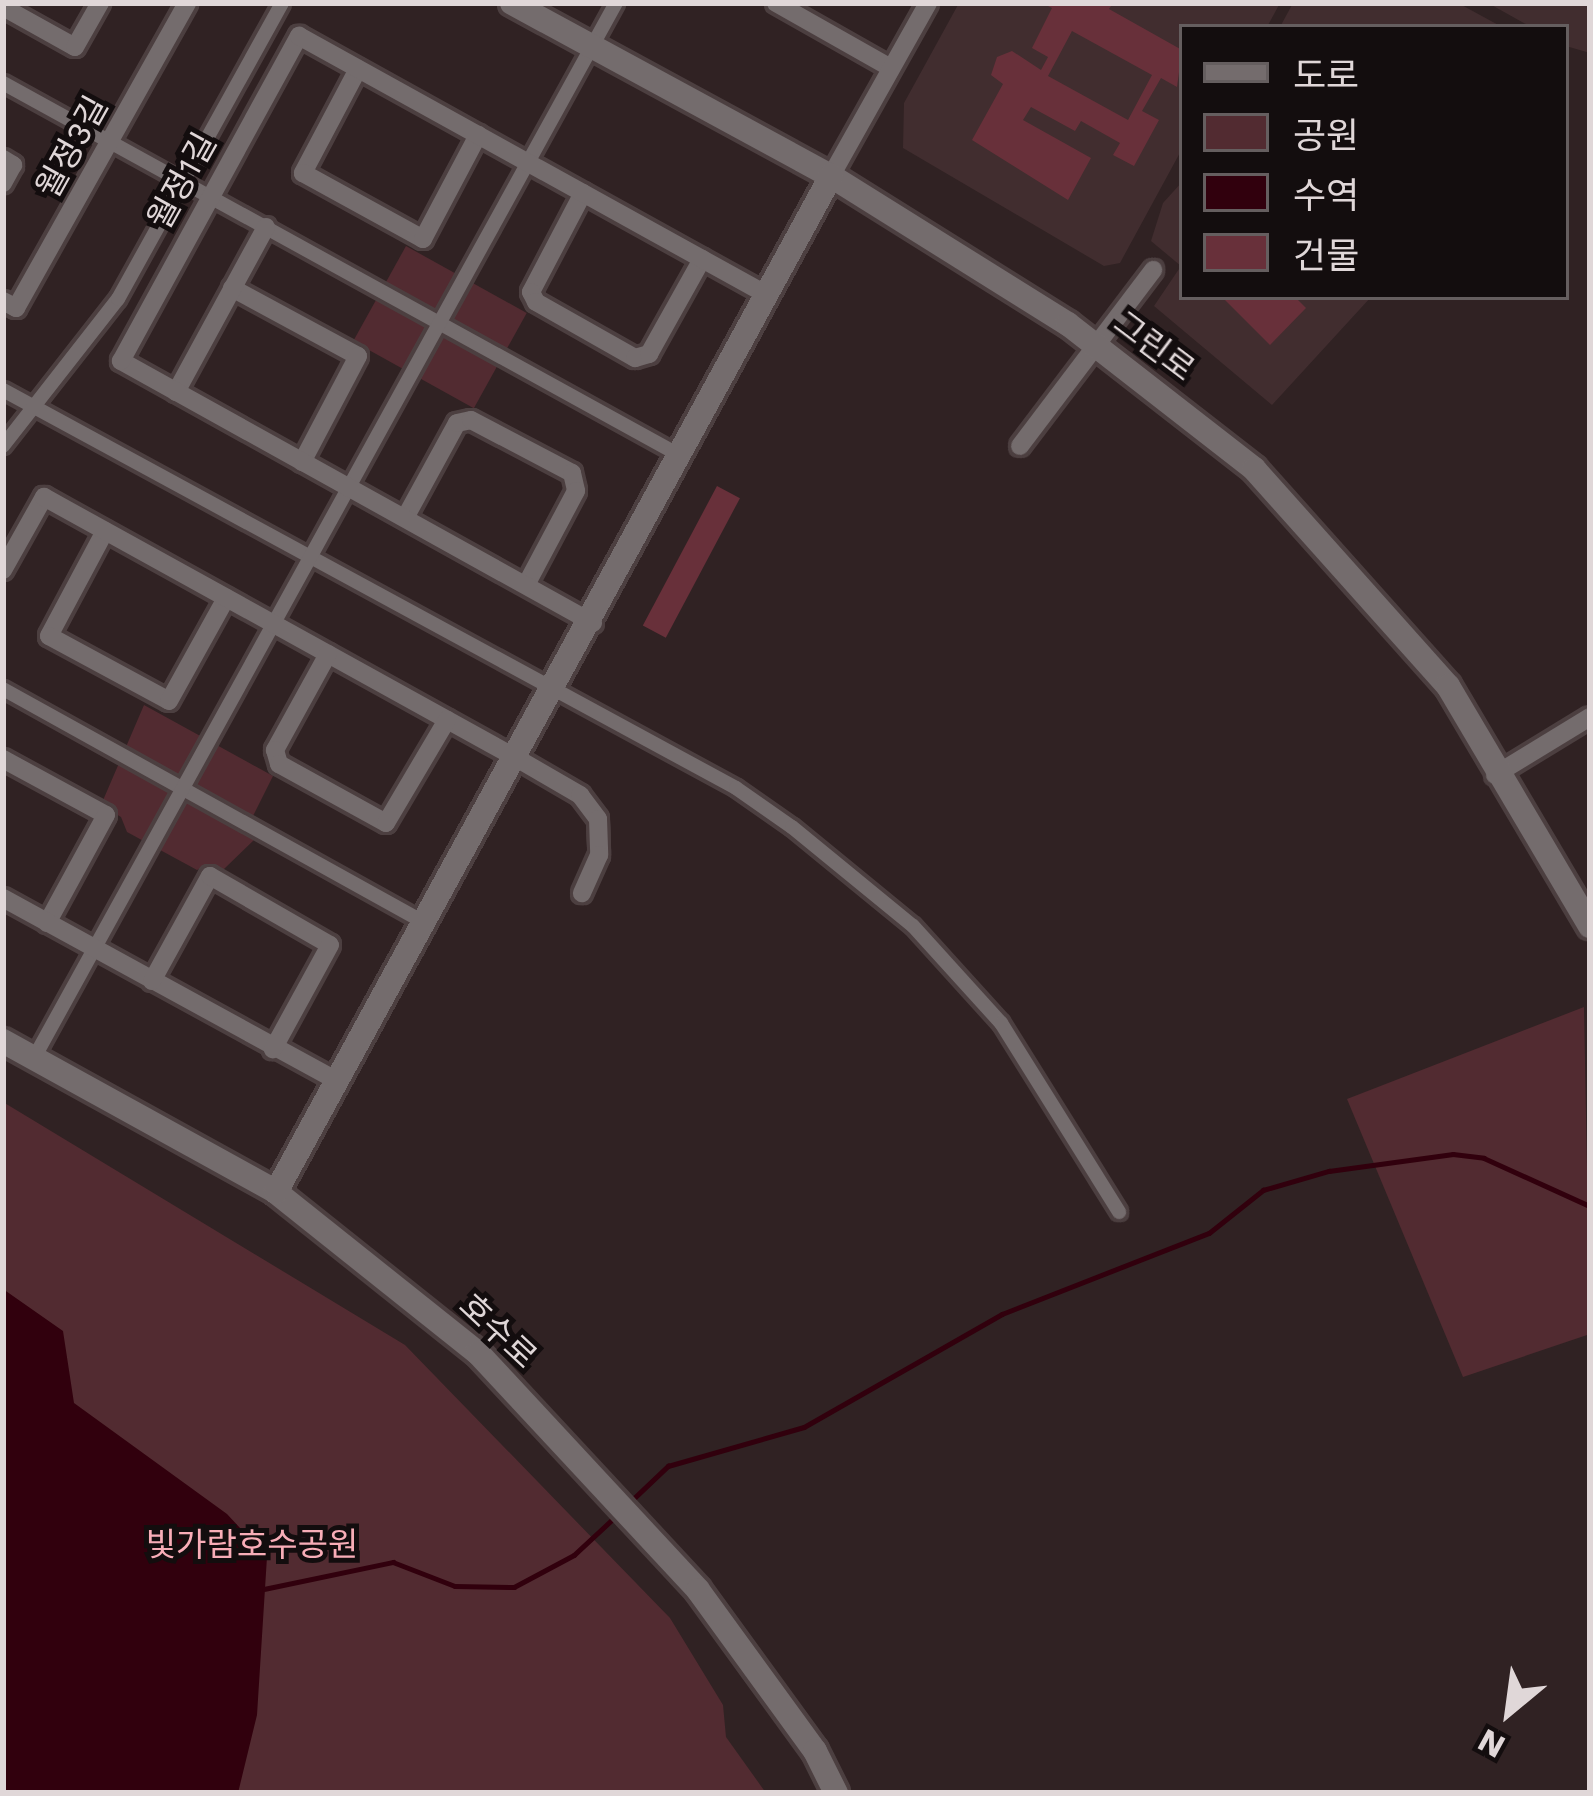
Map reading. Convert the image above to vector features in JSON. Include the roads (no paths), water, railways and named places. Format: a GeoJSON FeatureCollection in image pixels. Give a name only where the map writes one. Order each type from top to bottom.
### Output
{"type":"FeatureCollection","features":[{"type":"Feature","properties":{"kind":"street","name":"월정3길"},"geometry":{"type":"LineString","coordinates":[[3,7],[75,46],[100,3]]}},
{"type":"Feature","properties":{"kind":"street","name":"월정3길"},"geometry":{"type":"LineString","coordinates":[[3,301],[16,308],[187,3]]}},
{"type":"Feature","properties":{"kind":"street"},"geometry":{"type":"LineString","coordinates":[[3,446],[118,299],[282,3]]}},
{"type":"Feature","properties":{"kind":"street","name":"그린로"},"geometry":{"type":"LineString","coordinates":[[512,3],[831,176],[1097,343],[1254,469],[1348,565],[1448,686],[1495,775],[1590,926]]}},
{"type":"Feature","properties":{"kind":"street"},"geometry":{"type":"LineString","coordinates":[[34,1058],[277,626],[348,486],[616,3]]}},
{"type":"Feature","properties":{"kind":"street"},"geometry":{"type":"LineString","coordinates":[[776,3],[891,68]]}},
{"type":"Feature","properties":{"kind":"street"},"geometry":{"type":"LineString","coordinates":[[276,1192],[555,694],[928,3]]}},
{"type":"Feature","properties":{"kind":"street","name":"월정1길"},"geometry":{"type":"LineString","coordinates":[[593,623],[121,361],[299,36],[769,296]]}},
{"type":"Feature","properties":{"kind":"street"},"geometry":{"type":"LineString","coordinates":[[358,69],[303,173],[423,239],[478,135]]}},
{"type":"Feature","properties":{"kind":"street"},"geometry":{"type":"LineString","coordinates":[[3,82],[681,456]]}},
{"type":"Feature","properties":{"kind":"street"},"geometry":{"type":"LineString","coordinates":[[3,183],[8,162]]}},
{"type":"Feature","properties":{"kind":"street"},"geometry":{"type":"LineString","coordinates":[[583,193],[531,292],[536,302],[634,358],[649,354],[702,259]]}},
{"type":"Feature","properties":{"kind":"street"},"geometry":{"type":"LineString","coordinates":[[176,392],[266,227]]}},
{"type":"Feature","properties":{"kind":"street"},"geometry":{"type":"LineString","coordinates":[[1019,446],[1154,270]]}},
{"type":"Feature","properties":{"kind":"street"},"geometry":{"type":"LineString","coordinates":[[232,288],[358,356],[302,461]]}},
{"type":"Feature","properties":{"kind":"street"},"geometry":{"type":"LineString","coordinates":[[3,390],[555,694],[736,788],[913,926],[1001,1022],[1119,1212]]}},
{"type":"Feature","properties":{"kind":"street"},"geometry":{"type":"LineString","coordinates":[[405,518],[457,423],[471,420],[572,473],[576,490],[526,585]]}},
{"type":"Feature","properties":{"kind":"street"},"geometry":{"type":"LineString","coordinates":[[3,570],[44,497],[518,759],[580,795],[598,819],[599,855],[582,892]]}},
{"type":"Feature","properties":{"kind":"street"},"geometry":{"type":"LineString","coordinates":[[105,531],[50,636],[89,658],[169,701],[226,598]]}},
{"type":"Feature","properties":{"kind":"street"},"geometry":{"type":"LineString","coordinates":[[328,654],[275,750],[279,764],[386,823],[395,818],[447,720]]}},
{"type":"Feature","properties":{"kind":"street"},"geometry":{"type":"LineString","coordinates":[[3,689],[426,923]]}},
{"type":"Feature","properties":{"kind":"street"},"geometry":{"type":"LineString","coordinates":[[1495,775],[1590,717]]}},
{"type":"Feature","properties":{"kind":"street"},"geometry":{"type":"LineString","coordinates":[[3,759],[106,815],[47,923]]}},
{"type":"Feature","properties":{"kind":"street"},"geometry":{"type":"LineString","coordinates":[[152,981],[210,876],[330,945],[273,1049]]}},
{"type":"Feature","properties":{"kind":"street"},"geometry":{"type":"LineString","coordinates":[[3,898],[337,1081]]}},
{"type":"Feature","properties":{"kind":"street","name":"호수로"},"geometry":{"type":"LineString","coordinates":[[3,1041],[276,1192],[478,1353],[668,1554],[815,1751],[836,1793]]}},
{"type":"Feature","properties":{"kind":"water"},"geometry":{"type":"Polygon","coordinates":[[[3,1289],[63,1331],[74,1403],[227,1514],[267,1557],[257,1715],[238,1793],[3,1793],[3,1289]]]}},
{"type":"Feature","properties":{"kind":"waterway"},"geometry":{"type":"LineString","coordinates":[[629,1503],[668,1466],[804,1427],[1002,1314],[1209,1233],[1263,1190],[1329,1171],[1453,1154],[1484,1158],[1590,1206]]}},
{"type":"Feature","properties":{"kind":"waterway"},"geometry":{"type":"LineString","coordinates":[[264,1589],[393,1562],[455,1586],[514,1587],[574,1555],[617,1515]]}},
{"type":"Feature","properties":{"kind":"park label","name":"빛가람호수공원"},"geometry":{"type":"Point","coordinates":[252,1545]}}]}
